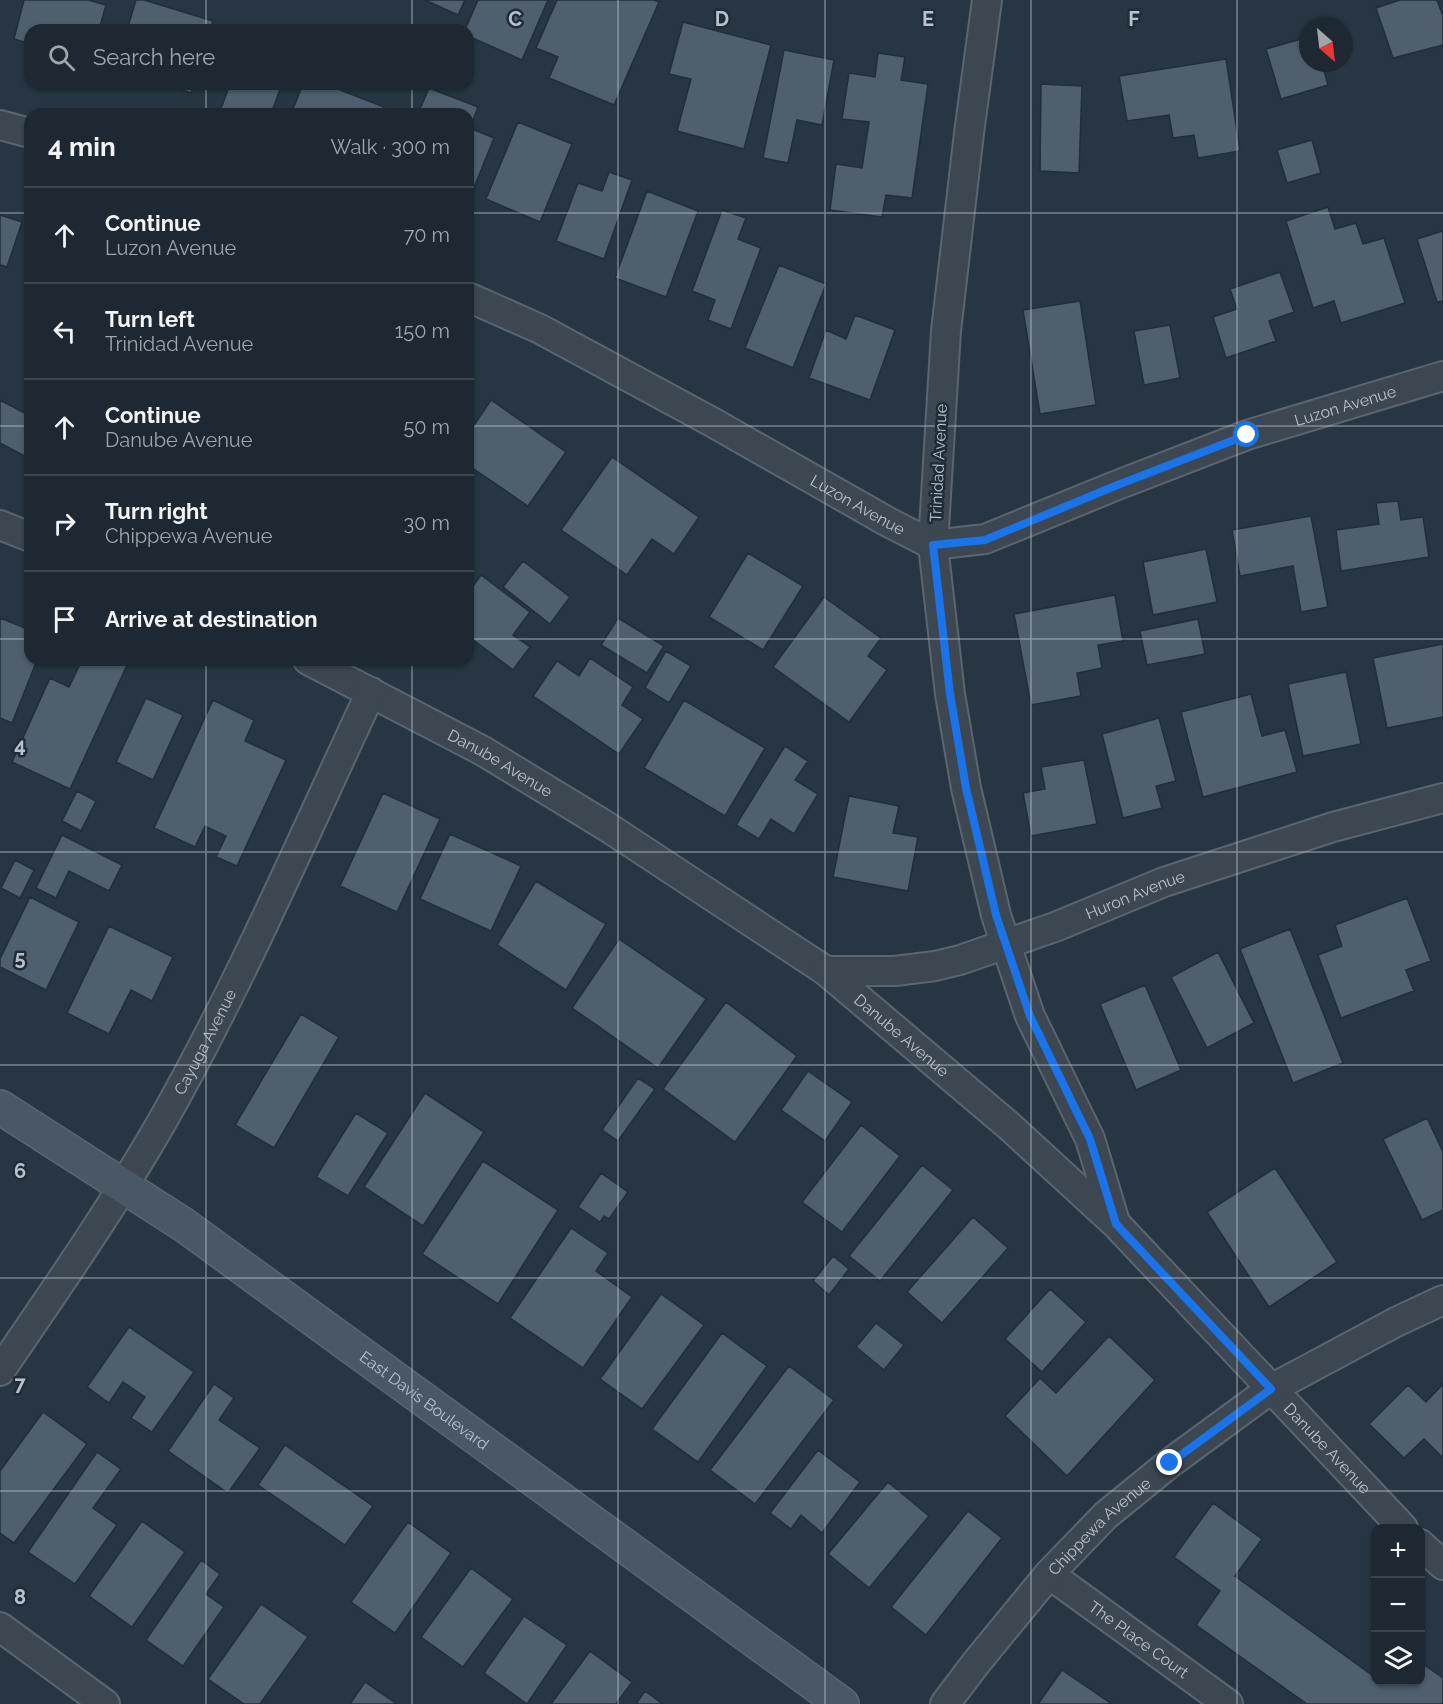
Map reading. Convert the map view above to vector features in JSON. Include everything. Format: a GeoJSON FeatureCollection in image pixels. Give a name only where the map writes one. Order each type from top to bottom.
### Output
{"type":"FeatureCollection","features":[{"type":"Feature","properties":{"kind":"street","name":"Trinidad Avenue"},"geometry":{"type":"LineString","coordinates":[[987,0],[946,331],[933,545],[950,694],[966,788],[996,915],[1030,1016],[1090,1139],[1116,1224]]}},
{"type":"Feature","properties":{"kind":"street"},"geometry":{"type":"LineString","coordinates":[[0,125],[24,131]]}},
{"type":"Feature","properties":{"kind":"street","name":"Luzon Avenue"},"geometry":{"type":"LineString","coordinates":[[474,300],[540,329],[933,545],[985,540],[1247,435],[1443,376]]}},
{"type":"Feature","properties":{"kind":"street"},"geometry":{"type":"LineString","coordinates":[[0,525],[24,535]]}},
{"type":"Feature","properties":{"kind":"street","name":"Danube Avenue"},"geometry":{"type":"LineString","coordinates":[[320,666],[483,751],[597,820],[826,971],[1008,1125],[1116,1224],[1399,1524]]}},
{"type":"Feature","properties":{"kind":"street","name":"Cayuga Avenue"},"geometry":{"type":"LineString","coordinates":[[0,1371],[124,1185],[163,1120],[227,998],[287,875],[371,692]]}},
{"type":"Feature","properties":{"kind":"street","name":"Huron Avenue"},"geometry":{"type":"LineString","coordinates":[[826,971],[895,971],[935,966],[1055,927],[1164,882],[1333,827],[1443,798]]}},
{"type":"Feature","properties":{"kind":"street","name":"East Davis Boulevard"},"geometry":{"type":"LineString","coordinates":[[0,1107],[124,1185],[212,1245],[842,1704]]}},
{"type":"Feature","properties":{"kind":"street","name":"Chippewa Avenue"},"geometry":{"type":"LineString","coordinates":[[945,1704],[1049,1574],[1115,1508],[1188,1449],[1271,1389],[1396,1322],[1443,1300]]}},
{"type":"Feature","properties":{"kind":"street"},"geometry":{"type":"LineString","coordinates":[[1425,1549],[1443,1565]]}},
{"type":"Feature","properties":{"kind":"street","name":"The Place Court"},"geometry":{"type":"LineString","coordinates":[[1049,1574],[1228,1704]]}},
{"type":"Feature","properties":{"kind":"street"},"geometry":{"type":"LineString","coordinates":[[0,1627],[105,1704]]}},
{"type":"Feature","properties":{"kind":"building"},"geometry":{"type":"Polygon","coordinates":[[[24,0],[88,0],[106,5],[101,24],[24,24],[24,42],[14,39],[24,0]]]}},
{"type":"Feature","properties":{"kind":"building"},"geometry":{"type":"Polygon","coordinates":[[[136,0],[144,0],[213,21],[212,24],[129,24],[136,0]]]}},
{"type":"Feature","properties":{"kind":"building"},"geometry":{"type":"Polygon","coordinates":[[[425,0],[465,0],[458,15],[425,0]]]}},
{"type":"Feature","properties":{"kind":"building"},"geometry":{"type":"Polygon","coordinates":[[[478,0],[548,0],[522,60],[474,39],[474,24],[468,24],[478,0]]]}},
{"type":"Feature","properties":{"kind":"building"},"geometry":{"type":"Polygon","coordinates":[[[557,0],[654,0],[659,2],[614,105],[549,78],[558,57],[536,48],[557,0]]]}},
{"type":"Feature","properties":{"kind":"building"},"geometry":{"type":"Polygon","coordinates":[[[1400,0],[1437,0],[1443,16],[1443,45],[1393,58],[1376,8],[1400,0]]]}},
{"type":"Feature","properties":{"kind":"building"},"geometry":{"type":"Polygon","coordinates":[[[683,22],[771,45],[744,149],[677,131],[691,79],[669,74],[683,22]]]}},
{"type":"Feature","properties":{"kind":"building"},"geometry":{"type":"Polygon","coordinates":[[[1299,40],[1299,72],[1324,72],[1328,85],[1281,99],[1266,49],[1299,40]]]}},
{"type":"Feature","properties":{"kind":"building"},"geometry":{"type":"Polygon","coordinates":[[[784,50],[834,60],[822,125],[797,120],[788,163],[763,158],[784,50]]]}},
{"type":"Feature","properties":{"kind":"building"},"geometry":{"type":"Polygon","coordinates":[[[878,53],[905,57],[901,80],[928,84],[912,198],[886,195],[882,217],[830,210],[836,164],[862,168],[869,122],[842,119],[849,73],[875,77],[878,53]]]}},
{"type":"Feature","properties":{"kind":"building"},"geometry":{"type":"Polygon","coordinates":[[[1226,59],[1240,151],[1198,158],[1194,135],[1173,138],[1169,115],[1127,121],[1119,76],[1226,59]]]}},
{"type":"Feature","properties":{"kind":"building"},"geometry":{"type":"Polygon","coordinates":[[[1041,84],[1082,86],[1079,173],[1040,171],[1041,84]]]}},
{"type":"Feature","properties":{"kind":"building"},"geometry":{"type":"Polygon","coordinates":[[[228,90],[280,90],[273,108],[221,108],[228,90]]]}},
{"type":"Feature","properties":{"kind":"building"},"geometry":{"type":"Polygon","coordinates":[[[301,90],[340,90],[384,107],[384,108],[293,108],[301,90]]]}},
{"type":"Feature","properties":{"kind":"building"},"geometry":{"type":"Polygon","coordinates":[[[428,90],[434,90],[478,107],[474,118],[474,108],[421,108],[428,90]]]}},
{"type":"Feature","properties":{"kind":"building"},"geometry":{"type":"Polygon","coordinates":[[[518,122],[572,144],[540,222],[486,199],[518,122]]]}},
{"type":"Feature","properties":{"kind":"building"},"geometry":{"type":"Polygon","coordinates":[[[474,130],[494,138],[474,188],[474,130]]]}},
{"type":"Feature","properties":{"kind":"building"},"geometry":{"type":"Polygon","coordinates":[[[1312,140],[1321,173],[1287,183],[1277,150],[1312,140]]]}},
{"type":"Feature","properties":{"kind":"building"},"geometry":{"type":"Polygon","coordinates":[[[609,172],[632,180],[604,259],[556,241],[578,183],[602,191],[609,172]]]}},
{"type":"Feature","properties":{"kind":"building"},"geometry":{"type":"Polygon","coordinates":[[[647,191],[698,211],[666,297],[615,278],[647,191]]]}},
{"type":"Feature","properties":{"kind":"building"},"geometry":{"type":"Polygon","coordinates":[[[1328,207],[1335,229],[1356,223],[1363,244],[1384,238],[1405,303],[1341,323],[1334,301],[1313,308],[1286,221],[1328,207]]]}},
{"type":"Feature","properties":{"kind":"building"},"geometry":{"type":"Polygon","coordinates":[[[722,210],[746,218],[738,239],[761,248],[731,329],[708,320],[715,300],[692,291],[722,210]]]}},
{"type":"Feature","properties":{"kind":"building"},"geometry":{"type":"Polygon","coordinates":[[[0,215],[22,222],[7,267],[0,265],[0,215]]]}},
{"type":"Feature","properties":{"kind":"building"},"geometry":{"type":"Polygon","coordinates":[[[1443,231],[1443,301],[1437,302],[1417,239],[1443,231]]]}},
{"type":"Feature","properties":{"kind":"building"},"geometry":{"type":"Polygon","coordinates":[[[779,265],[826,284],[793,368],[745,348],[779,265]]]}},
{"type":"Feature","properties":{"kind":"building"},"geometry":{"type":"Polygon","coordinates":[[[1280,272],[1294,312],[1269,321],[1276,341],[1226,358],[1213,317],[1237,309],[1230,289],[1280,272]]]}},
{"type":"Feature","properties":{"kind":"building"},"geometry":{"type":"Polygon","coordinates":[[[1080,301],[1096,405],[1040,414],[1023,310],[1080,301]]]}},
{"type":"Feature","properties":{"kind":"building"},"geometry":{"type":"Polygon","coordinates":[[[855,315],[895,330],[870,400],[809,378],[826,330],[846,339],[855,315]]]}},
{"type":"Feature","properties":{"kind":"building"},"geometry":{"type":"Polygon","coordinates":[[[1170,325],[1180,378],[1144,385],[1134,331],[1170,325]]]}},
{"type":"Feature","properties":{"kind":"building"},"geometry":{"type":"Polygon","coordinates":[[[0,400],[24,413],[24,456],[0,443],[0,400]]]}},
{"type":"Feature","properties":{"kind":"building"},"geometry":{"type":"Polygon","coordinates":[[[491,400],[566,452],[528,506],[474,469],[474,425],[491,400]]]}},
{"type":"Feature","properties":{"kind":"building"},"geometry":{"type":"Polygon","coordinates":[[[612,457],[699,517],[674,554],[652,539],[627,575],[561,530],[612,457]]]}},
{"type":"Feature","properties":{"kind":"building"},"geometry":{"type":"Polygon","coordinates":[[[1398,501],[1401,520],[1423,517],[1429,557],[1341,571],[1336,530],[1379,524],[1376,503],[1398,501]]]}},
{"type":"Feature","properties":{"kind":"building"},"geometry":{"type":"Polygon","coordinates":[[[1311,516],[1328,607],[1301,612],[1293,566],[1240,576],[1232,530],[1311,516]]]}},
{"type":"Feature","properties":{"kind":"building"},"geometry":{"type":"Polygon","coordinates":[[[1206,549],[1217,602],[1153,615],[1143,562],[1206,549]]]}},
{"type":"Feature","properties":{"kind":"building"},"geometry":{"type":"Polygon","coordinates":[[[748,553],[803,586],[763,650],[709,617],[748,553]]]}},
{"type":"Feature","properties":{"kind":"building"},"geometry":{"type":"Polygon","coordinates":[[[523,561],[570,597],[550,624],[503,587],[523,561]]]}},
{"type":"Feature","properties":{"kind":"building"},"geometry":{"type":"Polygon","coordinates":[[[481,575],[530,612],[513,635],[530,647],[513,670],[474,641],[474,585],[481,575]]]}},
{"type":"Feature","properties":{"kind":"building"},"geometry":{"type":"Polygon","coordinates":[[[1115,595],[1123,641],[1098,645],[1102,668],[1077,673],[1081,696],[1031,705],[1014,614],[1115,595]]]}},
{"type":"Feature","properties":{"kind":"building"},"geometry":{"type":"Polygon","coordinates":[[[824,597],[881,638],[868,656],[887,670],[849,722],[773,667],[824,597]]]}},
{"type":"Feature","properties":{"kind":"building"},"geometry":{"type":"Polygon","coordinates":[[[0,618],[24,628],[24,666],[35,666],[12,723],[0,718],[0,618]]]}},
{"type":"Feature","properties":{"kind":"building"},"geometry":{"type":"Polygon","coordinates":[[[618,618],[664,646],[647,673],[601,645],[618,618]]]}},
{"type":"Feature","properties":{"kind":"building"},"geometry":{"type":"Polygon","coordinates":[[[1198,619],[1205,654],[1147,665],[1140,631],[1198,619]]]}},
{"type":"Feature","properties":{"kind":"building"},"geometry":{"type":"Polygon","coordinates":[[[1443,644],[1443,717],[1387,728],[1373,658],[1443,644]]]}},
{"type":"Feature","properties":{"kind":"building"},"geometry":{"type":"Polygon","coordinates":[[[666,651],[691,666],[669,703],[645,688],[666,651]]]}},
{"type":"Feature","properties":{"kind":"building"},"geometry":{"type":"Polygon","coordinates":[[[590,658],[633,687],[622,705],[643,719],[619,754],[533,696],[557,661],[579,676],[590,658]]]}},
{"type":"Feature","properties":{"kind":"building"},"geometry":{"type":"Polygon","coordinates":[[[79,666],[127,666],[70,789],[12,762],[50,678],[69,687],[79,666]]]}},
{"type":"Feature","properties":{"kind":"building"},"geometry":{"type":"Polygon","coordinates":[[[1346,672],[1361,744],[1303,756],[1288,684],[1346,672]]]}},
{"type":"Feature","properties":{"kind":"building"},"geometry":{"type":"Polygon","coordinates":[[[1251,694],[1262,736],[1285,730],[1297,772],[1203,797],[1181,712],[1251,694]]]}},
{"type":"Feature","properties":{"kind":"building"},"geometry":{"type":"Polygon","coordinates":[[[146,698],[183,715],[153,780],[116,762],[146,698]]]}},
{"type":"Feature","properties":{"kind":"building"},"geometry":{"type":"Polygon","coordinates":[[[213,700],[254,720],[245,741],[286,760],[237,866],[216,857],[226,836],[205,826],[195,847],[154,828],[213,700]]]}},
{"type":"Feature","properties":{"kind":"building"},"geometry":{"type":"Polygon","coordinates":[[[684,700],[765,748],[725,816],[644,768],[684,700]]]}},
{"type":"Feature","properties":{"kind":"building"},"geometry":{"type":"Polygon","coordinates":[[[1159,718],[1176,781],[1156,786],[1162,808],[1123,818],[1102,734],[1159,718]]]}},
{"type":"Feature","properties":{"kind":"building"},"geometry":{"type":"Polygon","coordinates":[[[785,746],[808,761],[795,780],[818,794],[794,834],[771,819],[759,839],[736,825],[785,746]]]}},
{"type":"Feature","properties":{"kind":"building"},"geometry":{"type":"Polygon","coordinates":[[[1084,760],[1097,824],[1031,836],[1023,793],[1045,789],[1041,767],[1084,760]]]}},
{"type":"Feature","properties":{"kind":"building"},"geometry":{"type":"Polygon","coordinates":[[[77,791],[96,801],[81,831],[62,821],[77,791]]]}},
{"type":"Feature","properties":{"kind":"building"},"geometry":{"type":"Polygon","coordinates":[[[383,793],[440,819],[397,912],[340,886],[383,793]]]}},
{"type":"Feature","properties":{"kind":"building"},"geometry":{"type":"Polygon","coordinates":[[[849,796],[899,806],[893,833],[918,837],[908,891],[833,877],[849,796]]]}},
{"type":"Feature","properties":{"kind":"building"},"geometry":{"type":"Polygon","coordinates":[[[450,834],[521,866],[491,931],[420,899],[450,834]]]}},
{"type":"Feature","properties":{"kind":"building"},"geometry":{"type":"Polygon","coordinates":[[[62,835],[122,865],[109,891],[69,871],[56,898],[36,888],[62,835]]]}},
{"type":"Feature","properties":{"kind":"building"},"geometry":{"type":"Polygon","coordinates":[[[15,860],[34,870],[20,898],[1,888],[15,860]]]}},
{"type":"Feature","properties":{"kind":"building"},"geometry":{"type":"Polygon","coordinates":[[[536,881],[606,924],[566,990],[497,945],[536,881]]]}},
{"type":"Feature","properties":{"kind":"building"},"geometry":{"type":"Polygon","coordinates":[[[30,897],[79,922],[46,990],[0,967],[0,959],[30,897]]]}},
{"type":"Feature","properties":{"kind":"building"},"geometry":{"type":"Polygon","coordinates":[[[1407,898],[1431,961],[1406,970],[1414,991],[1341,1018],[1318,955],[1342,946],[1335,925],[1407,898]]]}},
{"type":"Feature","properties":{"kind":"building"},"geometry":{"type":"Polygon","coordinates":[[[109,926],[173,957],[152,1001],[131,990],[109,1034],[67,1013],[109,926]]]}},
{"type":"Feature","properties":{"kind":"building"},"geometry":{"type":"Polygon","coordinates":[[[1290,929],[1343,1063],[1293,1083],[1240,949],[1290,929]]]}},
{"type":"Feature","properties":{"kind":"building"},"geometry":{"type":"Polygon","coordinates":[[[619,939],[706,999],[658,1068],[572,1008],[619,939]]]}},
{"type":"Feature","properties":{"kind":"building"},"geometry":{"type":"Polygon","coordinates":[[[1218,952],[1254,1023],[1207,1048],[1171,977],[1218,952]]]}},
{"type":"Feature","properties":{"kind":"building"},"geometry":{"type":"Polygon","coordinates":[[[1145,985],[1181,1070],[1136,1090],[1100,1004],[1145,985]]]}},
{"type":"Feature","properties":{"kind":"building"},"geometry":{"type":"Polygon","coordinates":[[[726,1002],[797,1056],[735,1142],[663,1089],[726,1002]]]}},
{"type":"Feature","properties":{"kind":"building"},"geometry":{"type":"Polygon","coordinates":[[[301,1014],[339,1037],[274,1148],[235,1125],[301,1014]]]}},
{"type":"Feature","properties":{"kind":"building"},"geometry":{"type":"Polygon","coordinates":[[[808,1071],[852,1102],[825,1141],[781,1110],[808,1071]]]}},
{"type":"Feature","properties":{"kind":"building"},"geometry":{"type":"Polygon","coordinates":[[[638,1078],[655,1089],[618,1141],[602,1130],[638,1078]]]}},
{"type":"Feature","properties":{"kind":"building"},"geometry":{"type":"Polygon","coordinates":[[[425,1093],[484,1132],[423,1226],[364,1187],[425,1093]]]}},
{"type":"Feature","properties":{"kind":"building"},"geometry":{"type":"Polygon","coordinates":[[[356,1113],[388,1133],[348,1196],[316,1177],[356,1113]]]}},
{"type":"Feature","properties":{"kind":"building"},"geometry":{"type":"Polygon","coordinates":[[[1427,1118],[1443,1152],[1443,1210],[1422,1220],[1383,1139],[1427,1118]]]}},
{"type":"Feature","properties":{"kind":"building"},"geometry":{"type":"Polygon","coordinates":[[[861,1125],[900,1156],[842,1232],[802,1202],[861,1125]]]}},
{"type":"Feature","properties":{"kind":"building"},"geometry":{"type":"Polygon","coordinates":[[[483,1161],[558,1210],[498,1304],[422,1254],[483,1161]]]}},
{"type":"Feature","properties":{"kind":"building"},"geometry":{"type":"Polygon","coordinates":[[[922,1165],[953,1190],[880,1281],[849,1256],[922,1165]]]}},
{"type":"Feature","properties":{"kind":"building"},"geometry":{"type":"Polygon","coordinates":[[[1275,1168],[1337,1262],[1269,1307],[1207,1212],[1275,1168]]]}},
{"type":"Feature","properties":{"kind":"building"},"geometry":{"type":"Polygon","coordinates":[[[601,1173],[628,1192],[609,1219],[604,1216],[600,1222],[578,1207],[601,1173]]]}},
{"type":"Feature","properties":{"kind":"building"},"geometry":{"type":"Polygon","coordinates":[[[973,1217],[1008,1248],[942,1323],[907,1292],[973,1217]]]}},
{"type":"Feature","properties":{"kind":"building"},"geometry":{"type":"Polygon","coordinates":[[[571,1228],[608,1253],[596,1271],[632,1297],[583,1368],[510,1318],[571,1228]]]}},
{"type":"Feature","properties":{"kind":"building"},"geometry":{"type":"Polygon","coordinates":[[[833,1256],[849,1269],[829,1295],[813,1281],[833,1256]]]}},
{"type":"Feature","properties":{"kind":"building"},"geometry":{"type":"Polygon","coordinates":[[[1050,1289],[1086,1322],[1042,1372],[1005,1339],[1050,1289]]]}},
{"type":"Feature","properties":{"kind":"building"},"geometry":{"type":"Polygon","coordinates":[[[661,1294],[704,1325],[642,1409],[600,1379],[661,1294]]]}},
{"type":"Feature","properties":{"kind":"building"},"geometry":{"type":"Polygon","coordinates":[[[876,1323],[904,1345],[884,1370],[856,1347],[876,1323]]]}},
{"type":"Feature","properties":{"kind":"building"},"geometry":{"type":"Polygon","coordinates":[[[129,1327],[194,1372],[152,1432],[131,1418],[145,1397],[123,1382],[109,1403],[87,1387],[129,1327]]]}},
{"type":"Feature","properties":{"kind":"building"},"geometry":{"type":"Polygon","coordinates":[[[722,1333],[767,1366],[698,1462],[652,1429],[722,1333]]]}},
{"type":"Feature","properties":{"kind":"building"},"geometry":{"type":"Polygon","coordinates":[[[1109,1336],[1155,1380],[1067,1476],[1005,1416],[1040,1378],[1056,1393],[1109,1336]]]}},
{"type":"Feature","properties":{"kind":"building"},"geometry":{"type":"Polygon","coordinates":[[[789,1366],[834,1400],[755,1504],[710,1470],[789,1366]]]}},
{"type":"Feature","properties":{"kind":"building"},"geometry":{"type":"Polygon","coordinates":[[[214,1384],[234,1398],[219,1420],[260,1448],[228,1493],[168,1451],[214,1384]]]}},
{"type":"Feature","properties":{"kind":"building"},"geometry":{"type":"Polygon","coordinates":[[[1443,1384],[1443,1458],[1424,1439],[1404,1458],[1369,1424],[1408,1385],[1426,1402],[1443,1384]]]}},
{"type":"Feature","properties":{"kind":"building"},"geometry":{"type":"Polygon","coordinates":[[[43,1412],[87,1444],[14,1543],[0,1533],[0,1471],[43,1412]]]}},
{"type":"Feature","properties":{"kind":"building"},"geometry":{"type":"Polygon","coordinates":[[[285,1445],[373,1506],[345,1545],[258,1485],[285,1445]]]}},
{"type":"Feature","properties":{"kind":"building"},"geometry":{"type":"Polygon","coordinates":[[[818,1450],[860,1482],[822,1533],[801,1515],[791,1529],[770,1513],[818,1450]]]}},
{"type":"Feature","properties":{"kind":"building"},"geometry":{"type":"Polygon","coordinates":[[[97,1452],[121,1469],[93,1508],[117,1525],[75,1584],[28,1552],[97,1452]]]}},
{"type":"Feature","properties":{"kind":"building"},"geometry":{"type":"Polygon","coordinates":[[[888,1482],[929,1516],[869,1588],[828,1554],[888,1482]]]}},
{"type":"Feature","properties":{"kind":"building"},"geometry":{"type":"Polygon","coordinates":[[[1213,1503],[1262,1539],[1235,1576],[1371,1674],[1371,1686],[1425,1686],[1425,1665],[1443,1678],[1443,1704],[1307,1704],[1196,1625],[1220,1591],[1174,1557],[1213,1503]]]}},
{"type":"Feature","properties":{"kind":"building"},"geometry":{"type":"Polygon","coordinates":[[[968,1511],[1002,1538],[926,1635],[891,1607],[968,1511]]]}},
{"type":"Feature","properties":{"kind":"building"},"geometry":{"type":"Polygon","coordinates":[[[142,1521],[185,1552],[132,1627],[89,1596],[142,1521]]]}},
{"type":"Feature","properties":{"kind":"building"},"geometry":{"type":"Polygon","coordinates":[[[408,1522],[451,1553],[395,1633],[351,1602],[408,1522]]]}},
{"type":"Feature","properties":{"kind":"building"},"geometry":{"type":"Polygon","coordinates":[[[201,1560],[220,1574],[206,1594],[224,1607],[183,1666],[146,1640],[201,1560]]]}},
{"type":"Feature","properties":{"kind":"building"},"geometry":{"type":"Polygon","coordinates":[[[471,1568],[513,1599],[463,1667],[421,1637],[471,1568]]]}},
{"type":"Feature","properties":{"kind":"building"},"geometry":{"type":"Polygon","coordinates":[[[261,1604],[308,1637],[260,1704],[244,1704],[208,1679],[261,1604]]]}},
{"type":"Feature","properties":{"kind":"building"},"geometry":{"type":"Polygon","coordinates":[[[524,1616],[567,1645],[527,1704],[484,1673],[524,1616]]]}},
{"type":"Feature","properties":{"kind":"building"},"geometry":{"type":"Polygon","coordinates":[[[590,1651],[632,1682],[616,1704],[551,1704],[590,1651]]]}},
{"type":"Feature","properties":{"kind":"building"},"geometry":{"type":"Polygon","coordinates":[[[1062,1670],[1112,1704],[1038,1704],[1062,1670]]]}},
{"type":"Feature","properties":{"kind":"building"},"geometry":{"type":"Polygon","coordinates":[[[365,1682],[397,1704],[350,1704],[365,1682]]]}},
{"type":"Feature","properties":{"kind":"building"},"geometry":{"type":"Polygon","coordinates":[[[645,1691],[663,1704],[636,1704],[645,1691]]]}},
{"type":"Feature","properties":{"kind":"route"},"geometry":{"type":"LineString","coordinates":[[1170,1463],[1271,1389],[1116,1224],[1090,1139],[1030,1016],[996,915],[966,788],[950,694],[933,545],[985,540],[1247,435]]}}]}
